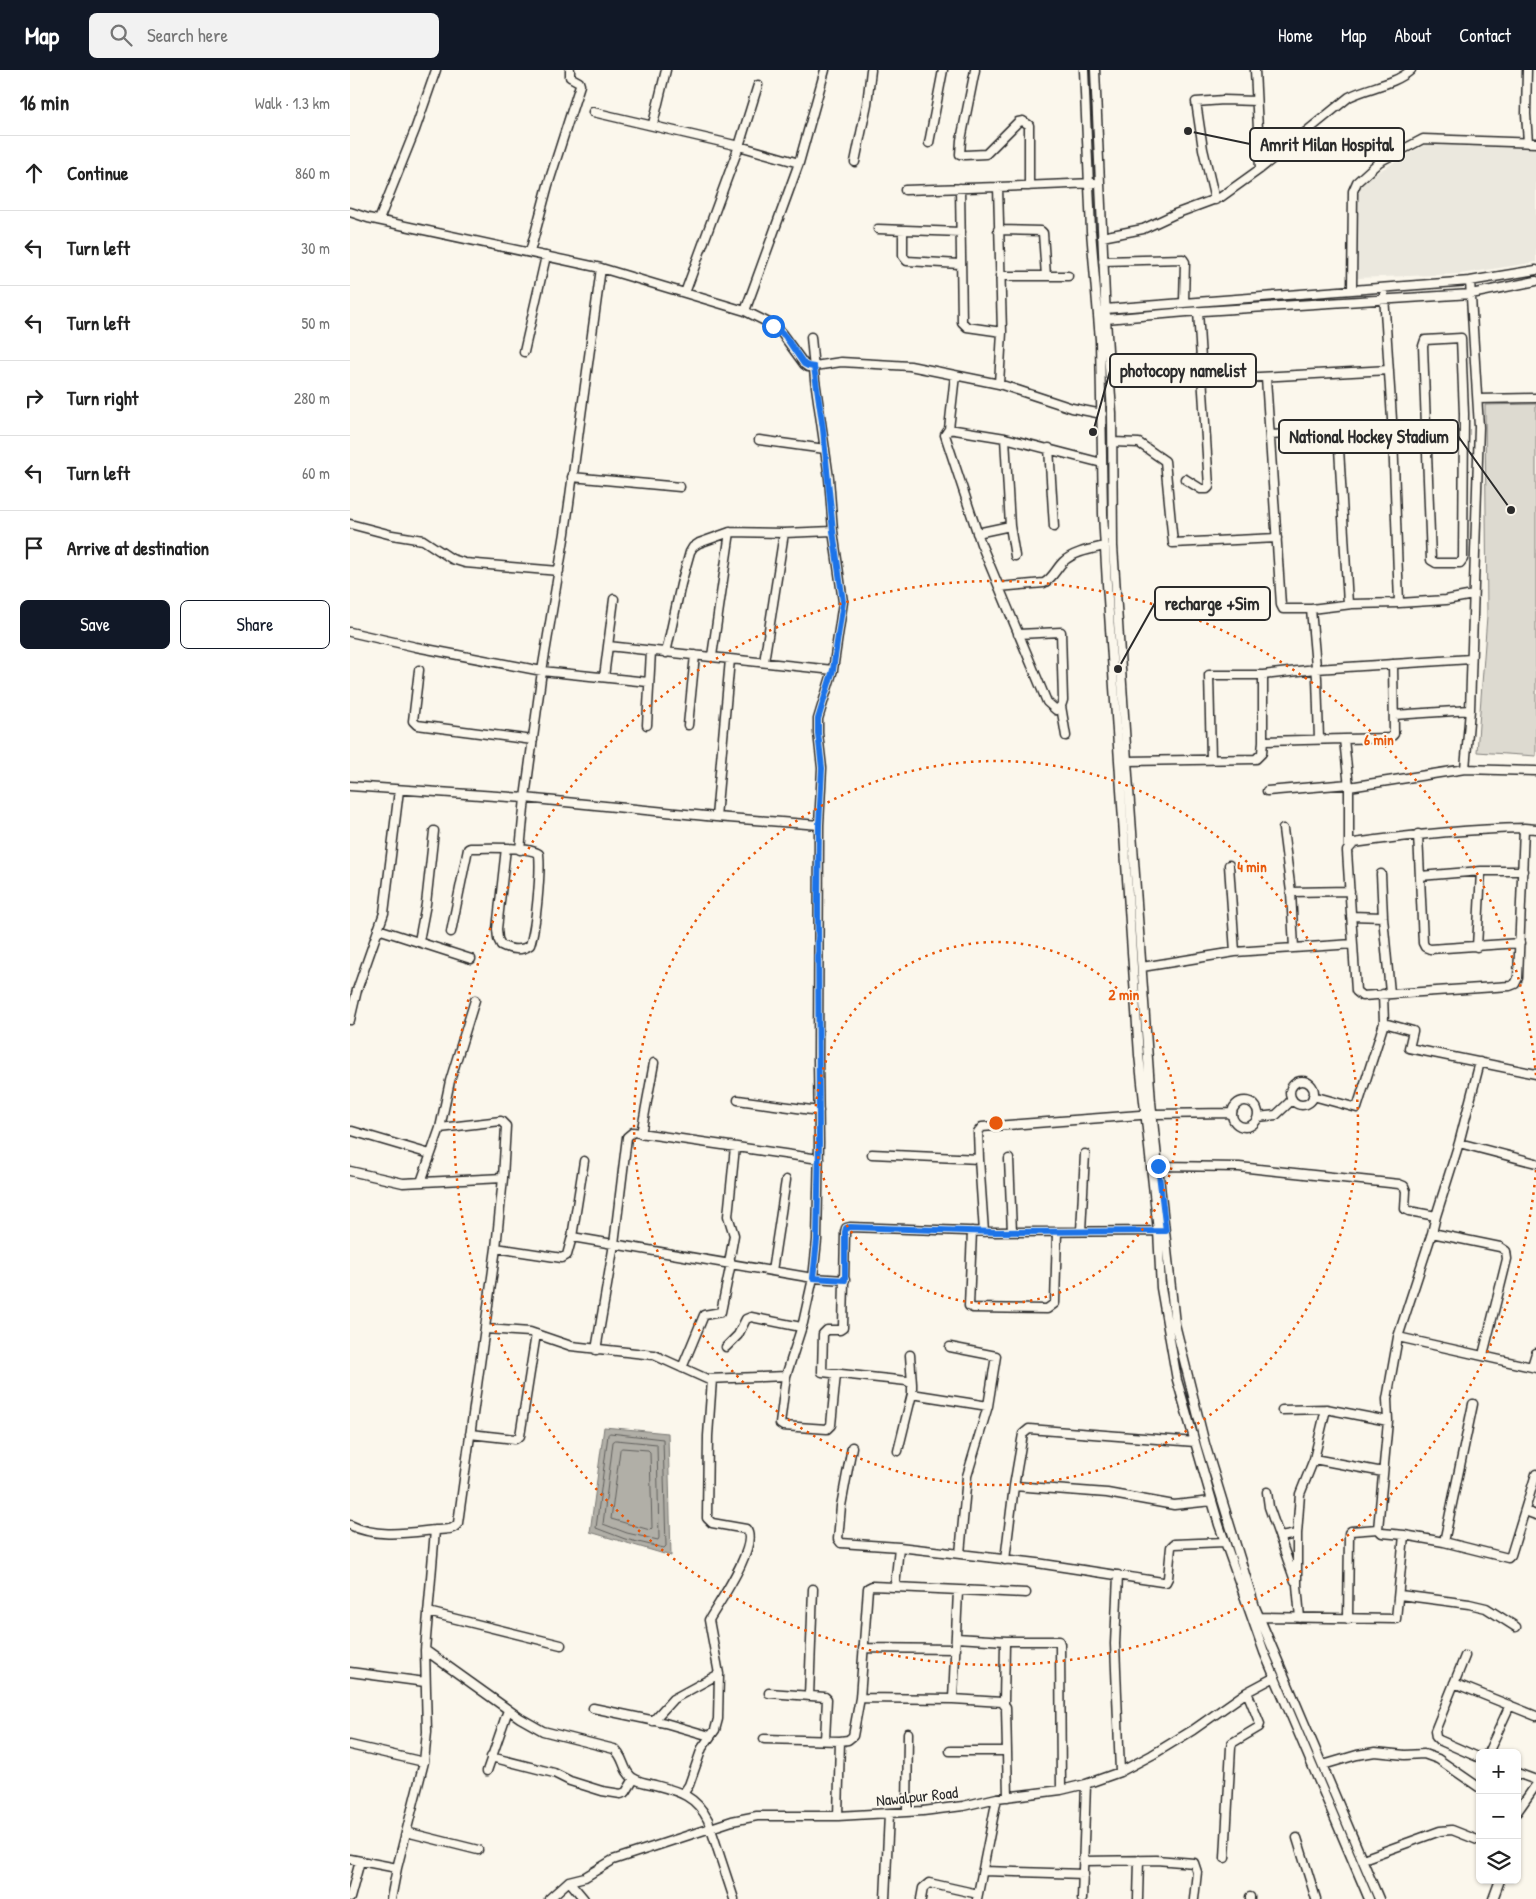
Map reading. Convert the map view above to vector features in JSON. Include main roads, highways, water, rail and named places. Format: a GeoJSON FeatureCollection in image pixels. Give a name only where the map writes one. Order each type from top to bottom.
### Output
{"type":"FeatureCollection","features":[{"type":"Feature","properties":{"kind":"water"},"geometry":{"type":"Polygon","coordinates":[[[604,1427],[668,1433],[671,1556],[590,1532],[604,1427]]]}},
{"type":"Feature","properties":{"kind":"place","name":"Amrit Milan Hospital"},"geometry":{"type":"Point","coordinates":[1188,131]}},
{"type":"Feature","properties":{"kind":"place","name":"photocopy namelist"},"geometry":{"type":"Point","coordinates":[1093,432]}},
{"type":"Feature","properties":{"kind":"place","name":"National Hockey Stadium"},"geometry":{"type":"Point","coordinates":[1511,510]}},
{"type":"Feature","properties":{"kind":"place","name":"recharge +Sim"},"geometry":{"type":"Point","coordinates":[1118,669]}}]}
